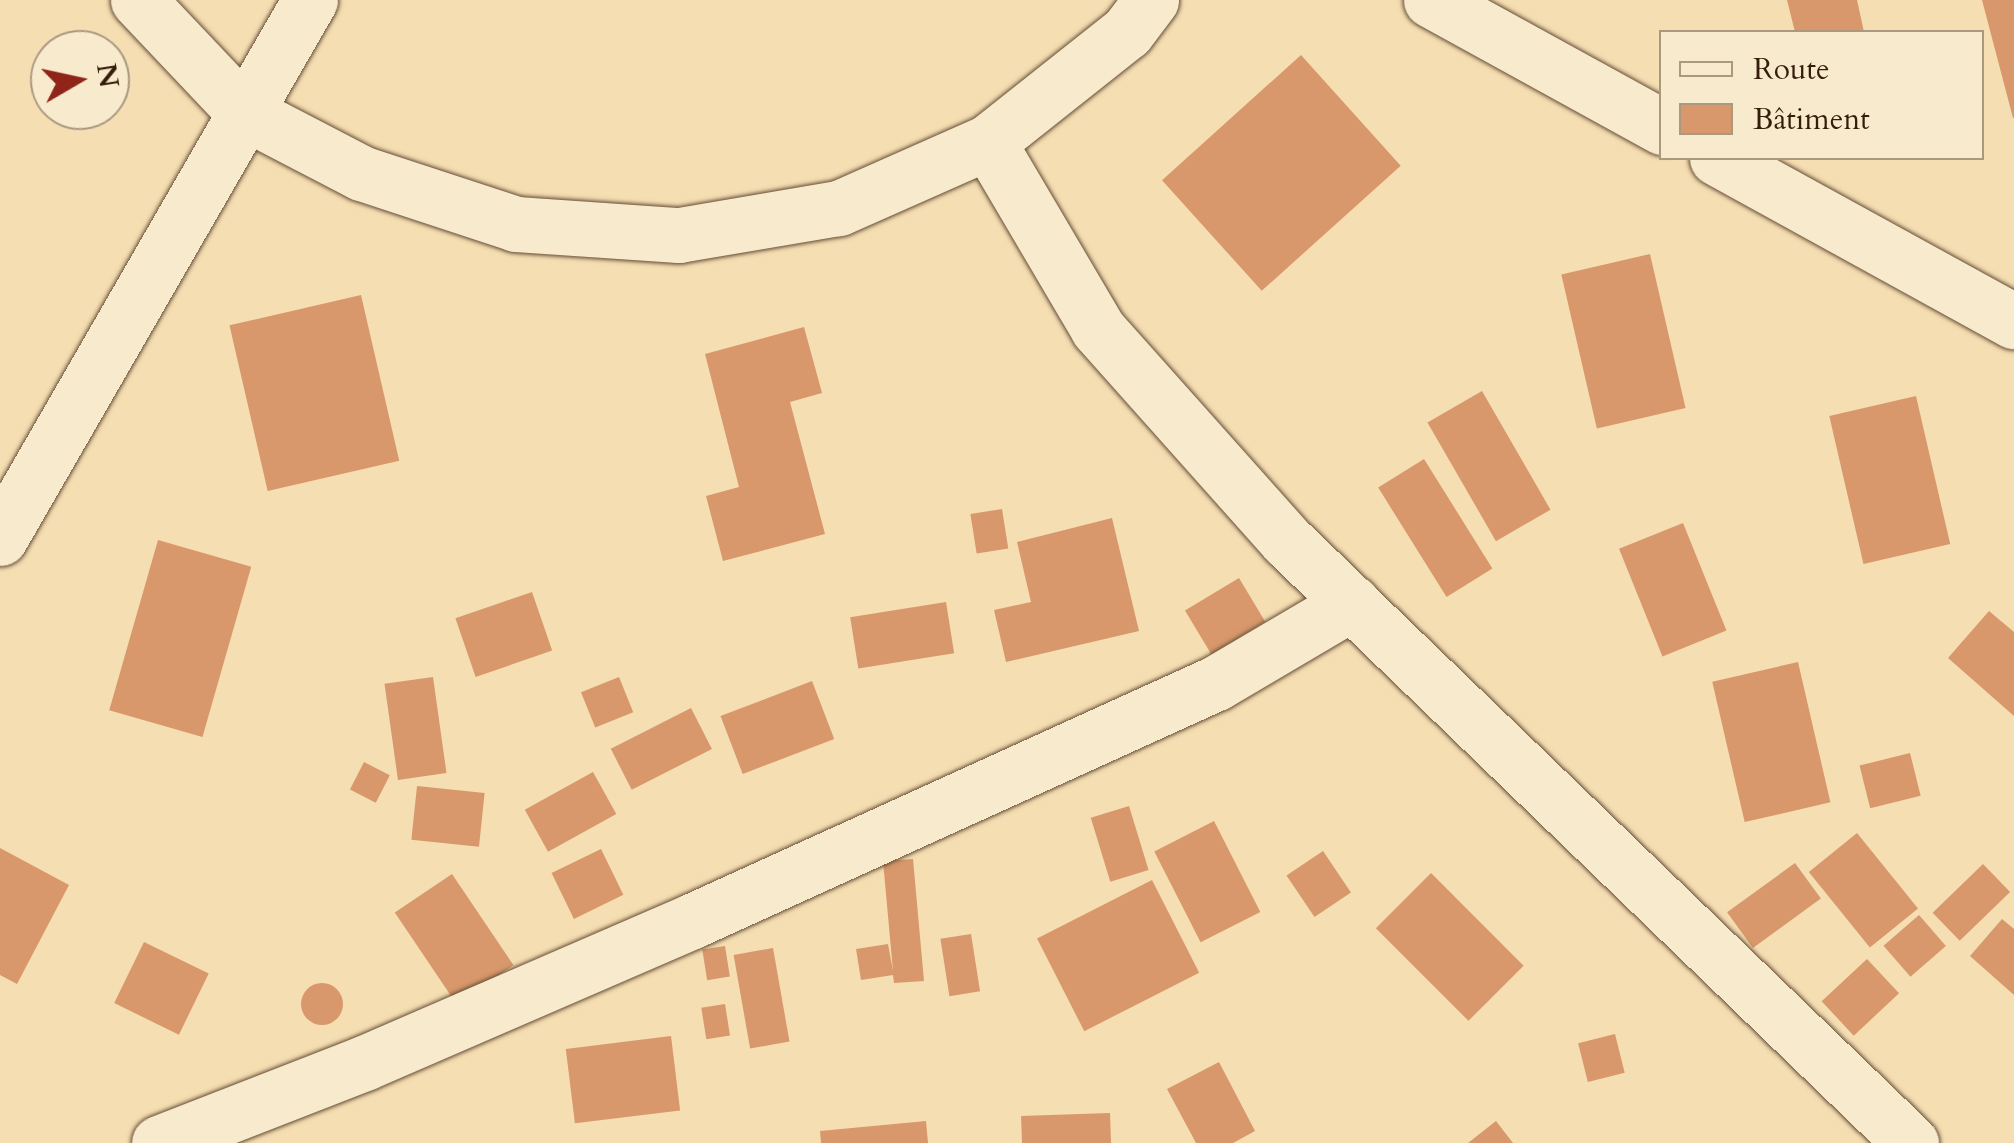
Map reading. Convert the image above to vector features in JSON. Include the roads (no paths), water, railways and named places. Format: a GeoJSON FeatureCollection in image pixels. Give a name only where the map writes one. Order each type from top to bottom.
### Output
{"type":"FeatureCollection","features":[{"type":"Feature","properties":{"kind":"street"},"geometry":{"type":"LineString","coordinates":[[138,0],[244,112],[361,173],[516,224],[678,235],[839,208],[988,142],[1127,32],[1151,0]]}},
{"type":"Feature","properties":{"kind":"street"},"geometry":{"type":"LineString","coordinates":[[0,538],[310,0]]}},
{"type":"Feature","properties":{"kind":"street"},"geometry":{"type":"LineString","coordinates":[[1430,0],[1659,125]]}},
{"type":"Feature","properties":{"kind":"street"},"geometry":{"type":"LineString","coordinates":[[988,142],[1098,330],[1287,541],[1911,1143]]}},
{"type":"Feature","properties":{"kind":"street"},"geometry":{"type":"LineString","coordinates":[[1720,160],[2014,321]]}},
{"type":"Feature","properties":{"kind":"street"},"geometry":{"type":"LineString","coordinates":[[159,1143],[692,921],[1216,684],[1352,603]]}}]}
